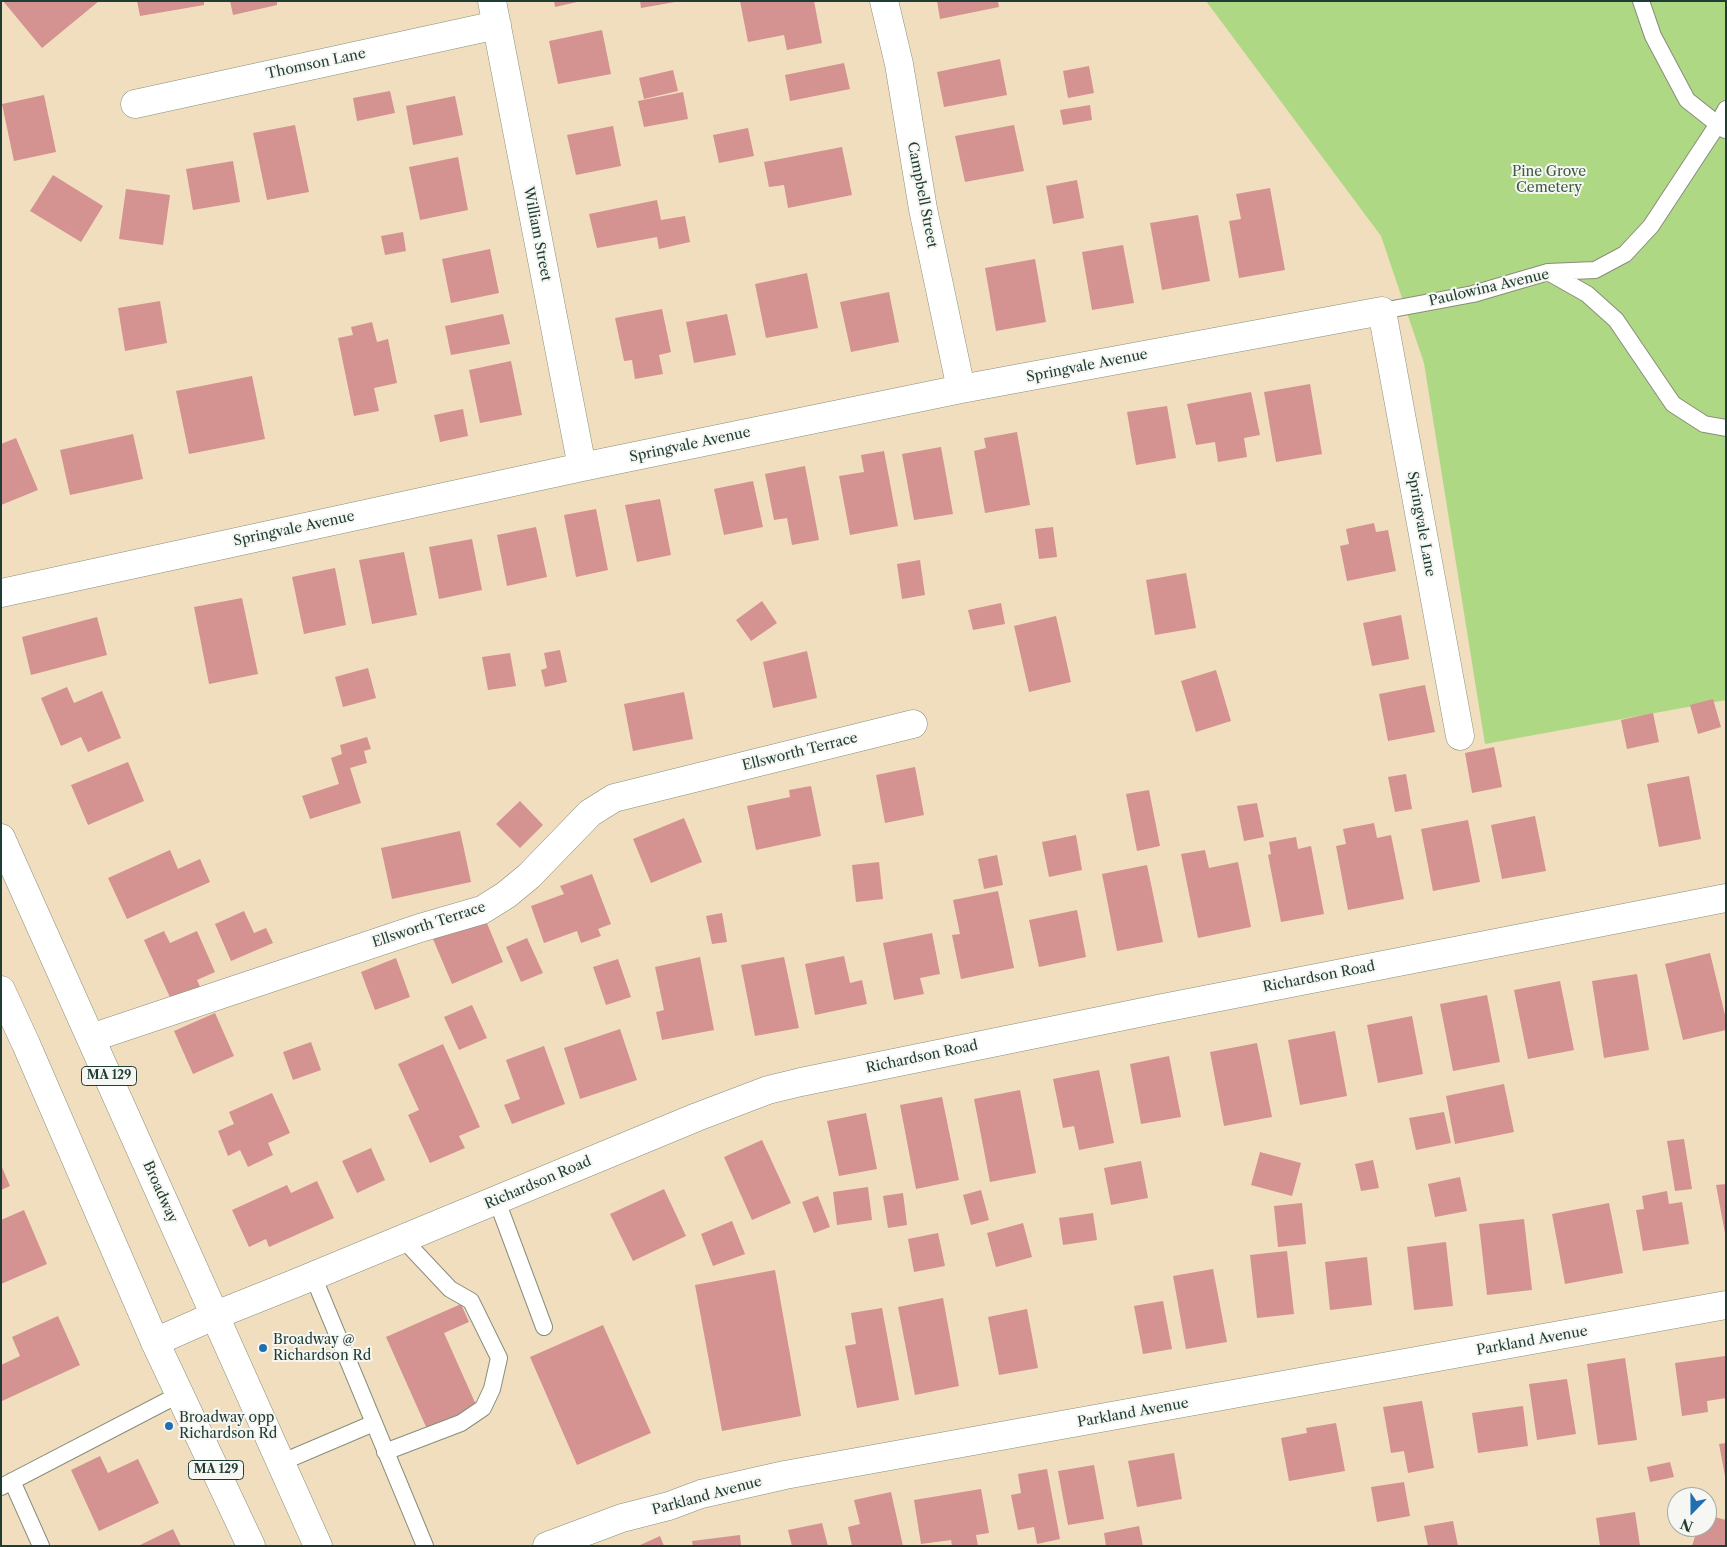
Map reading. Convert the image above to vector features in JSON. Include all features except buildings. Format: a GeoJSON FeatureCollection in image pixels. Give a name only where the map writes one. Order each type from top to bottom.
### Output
{"type":"FeatureCollection","features":[{"type":"Feature","properties":{"kind":"street","name":"Campbell Street"},"geometry":{"type":"LineString","coordinates":[[884,1],[899,64],[923,209],[961,389]]}},
{"type":"Feature","properties":{"kind":"street","name":"Thomson Lane"},"geometry":{"type":"LineString","coordinates":[[135,104],[494,13]]}},
{"type":"Feature","properties":{"kind":"street","name":"William Street"},"geometry":{"type":"LineString","coordinates":[[494,13],[582,467]]}},
{"type":"Feature","properties":{"kind":"street","name":"Springvale Avenue"},"geometry":{"type":"LineString","coordinates":[[1,593],[582,467],[961,389],[1382,311]]}},
{"type":"Feature","properties":{"kind":"street","name":"Springvale Lane"},"geometry":{"type":"LineString","coordinates":[[1382,311],[1460,736]]}},
{"type":"Feature","properties":{"kind":"street","name":"Ellsworth Terrace"},"geometry":{"type":"LineString","coordinates":[[91,1038],[420,928],[482,910],[506,895],[530,876],[590,813],[614,798],[913,724]]}},
{"type":"Feature","properties":{"kind":"street","name":"Broadway"},"geometry":{"type":"LineString","coordinates":[[1,838],[318,1546]]}},
{"type":"Feature","properties":{"kind":"street","name":"Richardson Road"},"geometry":{"type":"LineString","coordinates":[[155,1342],[216,1315],[768,1090],[1158,1009],[1726,898]]}},
{"type":"Feature","properties":{"kind":"street","name":"MA 129"},"geometry":{"type":"LineString","coordinates":[[1,990],[30,1051],[155,1342],[251,1546]]}},
{"type":"Feature","properties":{"kind":"street","name":"Parkland Avenue"},"geometry":{"type":"LineString","coordinates":[[547,1546],[622,1518],[669,1506],[700,1494],[785,1475],[1726,1305]]}},
{"type":"Feature","properties":{"kind":"lane"},"geometry":{"type":"LineString","coordinates":[[1641,1],[1653,36],[1687,100],[1722,127]]}},
{"type":"Feature","properties":{"kind":"lane","name":"Paulowina Avenue"},"geometry":{"type":"LineString","coordinates":[[1382,311],[1473,294],[1548,272],[1595,270],[1625,254],[1651,226],[1722,127],[1726,109]]}},
{"type":"Feature","properties":{"kind":"lane"},"geometry":{"type":"LineString","coordinates":[[1548,272],[1587,294],[1616,320],[1673,404],[1704,424],[1726,428]]}},
{"type":"Feature","properties":{"kind":"lane"},"geometry":{"type":"LineString","coordinates":[[497,1201],[544,1327]]}},
{"type":"Feature","properties":{"kind":"lane"},"geometry":{"type":"LineString","coordinates":[[386,1452],[461,1423],[483,1408],[492,1390],[499,1358],[471,1301],[450,1288],[403,1239]]}},
{"type":"Feature","properties":{"kind":"lane"},"geometry":{"type":"LineString","coordinates":[[313,1276],[425,1546]]}},
{"type":"Feature","properties":{"kind":"lane"},"geometry":{"type":"LineString","coordinates":[[41,1546],[7,1484],[180,1394]]}},
{"type":"Feature","properties":{"kind":"lane"},"geometry":{"type":"LineString","coordinates":[[280,1463],[374,1423]]}},
{"type":"Feature","properties":{"kind":"green space","name":"Pine Grove Cemetery"},"geometry":{"type":"Polygon","coordinates":[[[1206,1],[1726,1],[1726,700],[1485,744],[1424,363],[1381,236],[1206,1]]]}},
{"type":"Feature","properties":{"kind":"place","name":"Broadway @ Richardson Rd"},"geometry":{"type":"Point","coordinates":[263,1348]}},
{"type":"Feature","properties":{"kind":"place","name":"Broadway opp Richardson Rd"},"geometry":{"type":"Point","coordinates":[169,1426]}}]}
